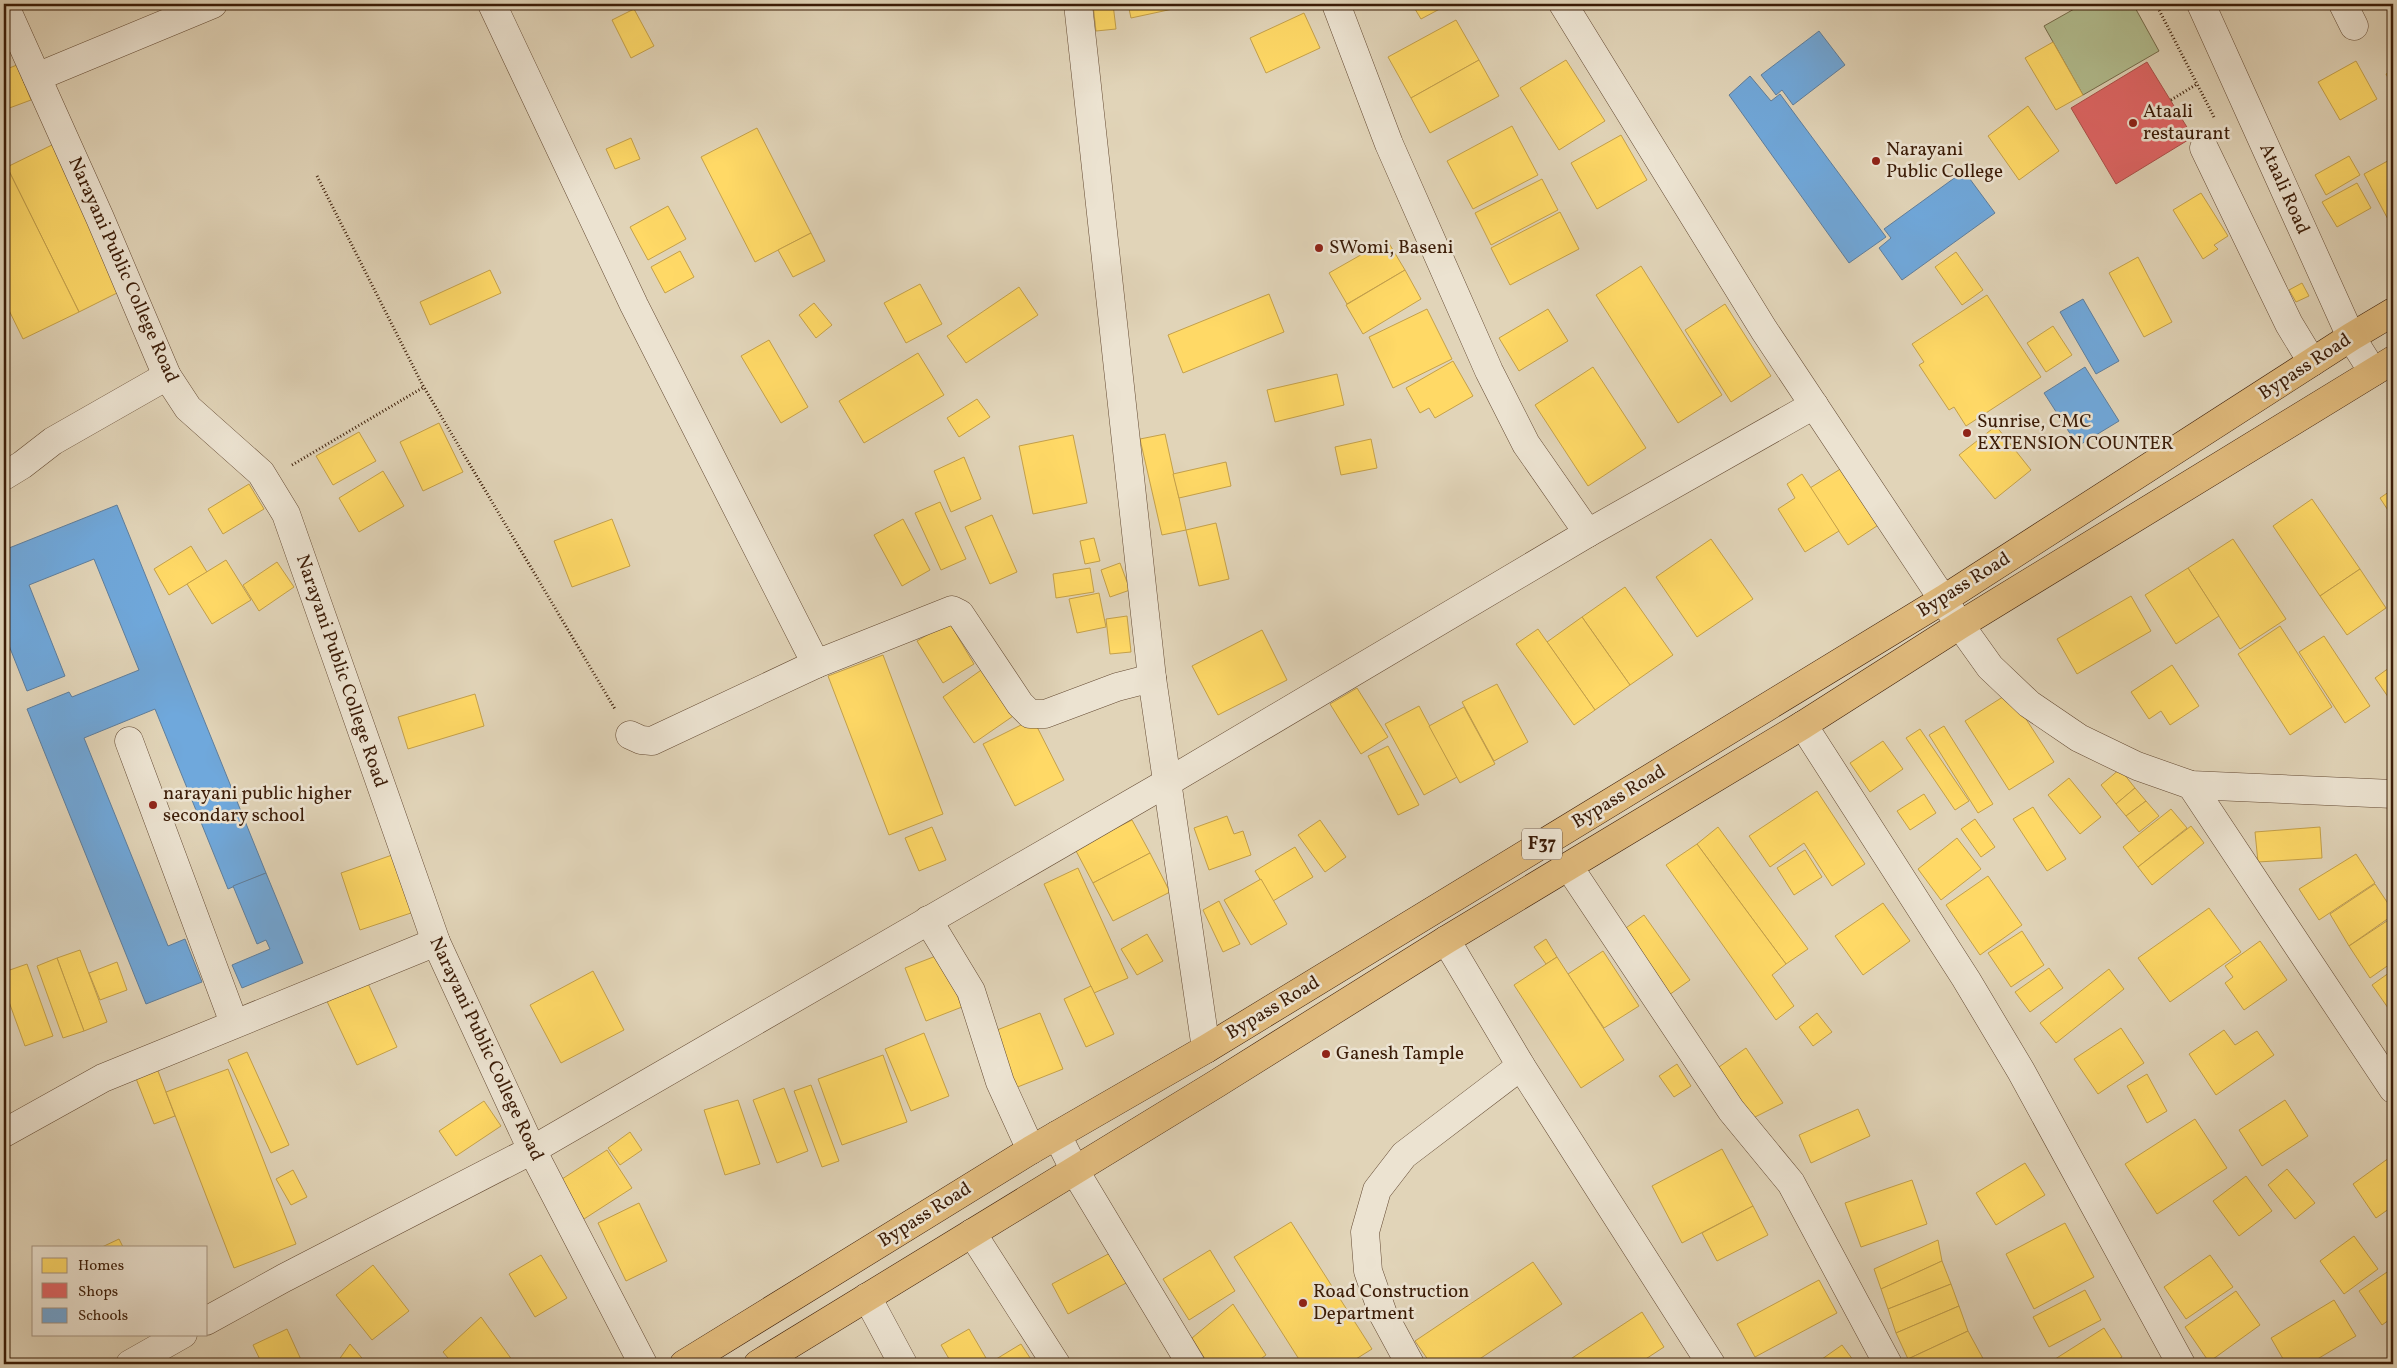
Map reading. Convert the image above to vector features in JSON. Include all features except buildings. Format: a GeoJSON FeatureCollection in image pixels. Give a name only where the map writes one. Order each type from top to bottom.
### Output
{"type":"FeatureCollection","features":[{"type":"Feature","properties":{"kind":"highway","name":"Bypass Road"},"geometry":{"type":"LineString","coordinates":[[684,1364],[1031,1150],[1206,1049],[1944,599],[2351,337],[2390,321]]}},
{"type":"Feature","properties":{"kind":"highway","name":"Bypass Road"},"geometry":{"type":"LineString","coordinates":[[758,1364],[786,1357],[867,1297],[1075,1171],[1446,940],[1803,725],[1960,625],[2383,366]]}},
{"type":"Feature","properties":{"kind":"street","name":"Narayani Public College Road"},"geometry":{"type":"LineString","coordinates":[[4,4],[167,376],[188,408],[261,473],[286,514],[436,942],[532,1150],[643,1364]]}},
{"type":"Feature","properties":{"kind":"street"},"geometry":{"type":"LineString","coordinates":[[37,77],[213,4]]}},
{"type":"Feature","properties":{"kind":"street"},"geometry":{"type":"LineString","coordinates":[[492,4],[634,305],[816,664]]}},
{"type":"Feature","properties":{"kind":"street"},"geometry":{"type":"LineString","coordinates":[[1078,4],[1152,678],[1206,1049]]}},
{"type":"Feature","properties":{"kind":"street"},"geometry":{"type":"LineString","coordinates":[[1336,4],[1389,144],[1489,371],[1526,444],[1588,533]]}},
{"type":"Feature","properties":{"kind":"street"},"geometry":{"type":"LineString","coordinates":[[1563,4],[1764,330],[1960,625],[1990,666],[2028,704],[2079,738],[2137,766],[2191,785],[2393,794]]}},
{"type":"Feature","properties":{"kind":"street","name":"Ataali Road"},"geometry":{"type":"LineString","coordinates":[[2200,4],[2351,337],[2383,366]]}},
{"type":"Feature","properties":{"kind":"street"},"geometry":{"type":"LineString","coordinates":[[2204,148],[2289,324],[2312,362]]}},
{"type":"Feature","properties":{"kind":"street"},"geometry":{"type":"LineString","coordinates":[[4,476],[22,465],[53,441],[167,376]]}},
{"type":"Feature","properties":{"kind":"street"},"geometry":{"type":"LineString","coordinates":[[208,1320],[284,1278],[532,1150],[1168,782],[1588,533],[1814,405]]}},
{"type":"Feature","properties":{"kind":"street"},"geometry":{"type":"LineString","coordinates":[[630,735],[641,740],[652,740],[816,664],[952,610],[960,614],[1020,704],[1030,714],[1045,714],[1117,687],[1152,678]]}},
{"type":"Feature","properties":{"kind":"street"},"geometry":{"type":"LineString","coordinates":[[1803,725],[1966,979],[2021,1071],[2181,1364]]}},
{"type":"Feature","properties":{"kind":"street"},"geometry":{"type":"LineString","coordinates":[[129,741],[234,1023]]}},
{"type":"Feature","properties":{"kind":"street"},"geometry":{"type":"LineString","coordinates":[[2191,785],[2393,1089]]}},
{"type":"Feature","properties":{"kind":"street"},"geometry":{"type":"LineString","coordinates":[[1568,867],[1731,1110],[1791,1183],[1888,1364]]}},
{"type":"Feature","properties":{"kind":"street"},"geometry":{"type":"LineString","coordinates":[[928,920],[971,991],[1000,1082],[1031,1150]]}},
{"type":"Feature","properties":{"kind":"street"},"geometry":{"type":"LineString","coordinates":[[1446,940],[1521,1066],[1711,1364]]}},
{"type":"Feature","properties":{"kind":"street"},"geometry":{"type":"LineString","coordinates":[[4,1133],[102,1078],[436,942]]}},
{"type":"Feature","properties":{"kind":"street"},"geometry":{"type":"LineString","coordinates":[[1410,1364],[1383,1314],[1368,1271],[1366,1232],[1376,1190],[1404,1155],[1521,1066]]}},
{"type":"Feature","properties":{"kind":"street"},"geometry":{"type":"LineString","coordinates":[[1057,1135],[1075,1171],[1191,1364]]}},
{"type":"Feature","properties":{"kind":"street"},"geometry":{"type":"LineString","coordinates":[[972,1233],[1056,1364]]}},
{"type":"Feature","properties":{"kind":"street"},"geometry":{"type":"LineString","coordinates":[[867,1297],[903,1364]]}},
{"type":"Feature","properties":{"kind":"street"},"geometry":{"type":"LineString","coordinates":[[130,1364],[179,1336]]}},
{"type":"Feature","properties":{"kind":"path"},"geometry":{"type":"LineString","coordinates":[[2156,4],[2217,123],[2204,148]]}},
{"type":"Feature","properties":{"kind":"path"},"geometry":{"type":"LineString","coordinates":[[2171,100],[2197,84]]}},
{"type":"Feature","properties":{"kind":"path"},"geometry":{"type":"LineString","coordinates":[[317,176],[424,387],[630,735]]}},
{"type":"Feature","properties":{"kind":"path"},"geometry":{"type":"LineString","coordinates":[[266,481],[424,387]]}},
{"type":"Feature","properties":{"kind":"green space"},"geometry":{"type":"Polygon","coordinates":[[[2083,4],[2133,4],[2159,51],[2083,95],[2044,26],[2083,4]]]}},
{"type":"Feature","properties":{"kind":"place","name":"Ataali restaurant"},"geometry":{"type":"Point","coordinates":[2133,123]}},
{"type":"Feature","properties":{"kind":"place","name":"Narayani Public College"},"geometry":{"type":"Point","coordinates":[1876,161]}},
{"type":"Feature","properties":{"kind":"place","name":"SWomi, Baseni"},"geometry":{"type":"Point","coordinates":[1319,248]}},
{"type":"Feature","properties":{"kind":"place","name":"Sunrise, CMC EXTENSION COUNTER"},"geometry":{"type":"Point","coordinates":[1967,433]}},
{"type":"Feature","properties":{"kind":"place","name":"narayani public higher secondary school"},"geometry":{"type":"Point","coordinates":[153,805]}},
{"type":"Feature","properties":{"kind":"place","name":"Ganesh Tample"},"geometry":{"type":"Point","coordinates":[1326,1054]}},
{"type":"Feature","properties":{"kind":"place","name":"Road Construction Department"},"geometry":{"type":"Point","coordinates":[1303,1303]}}]}
